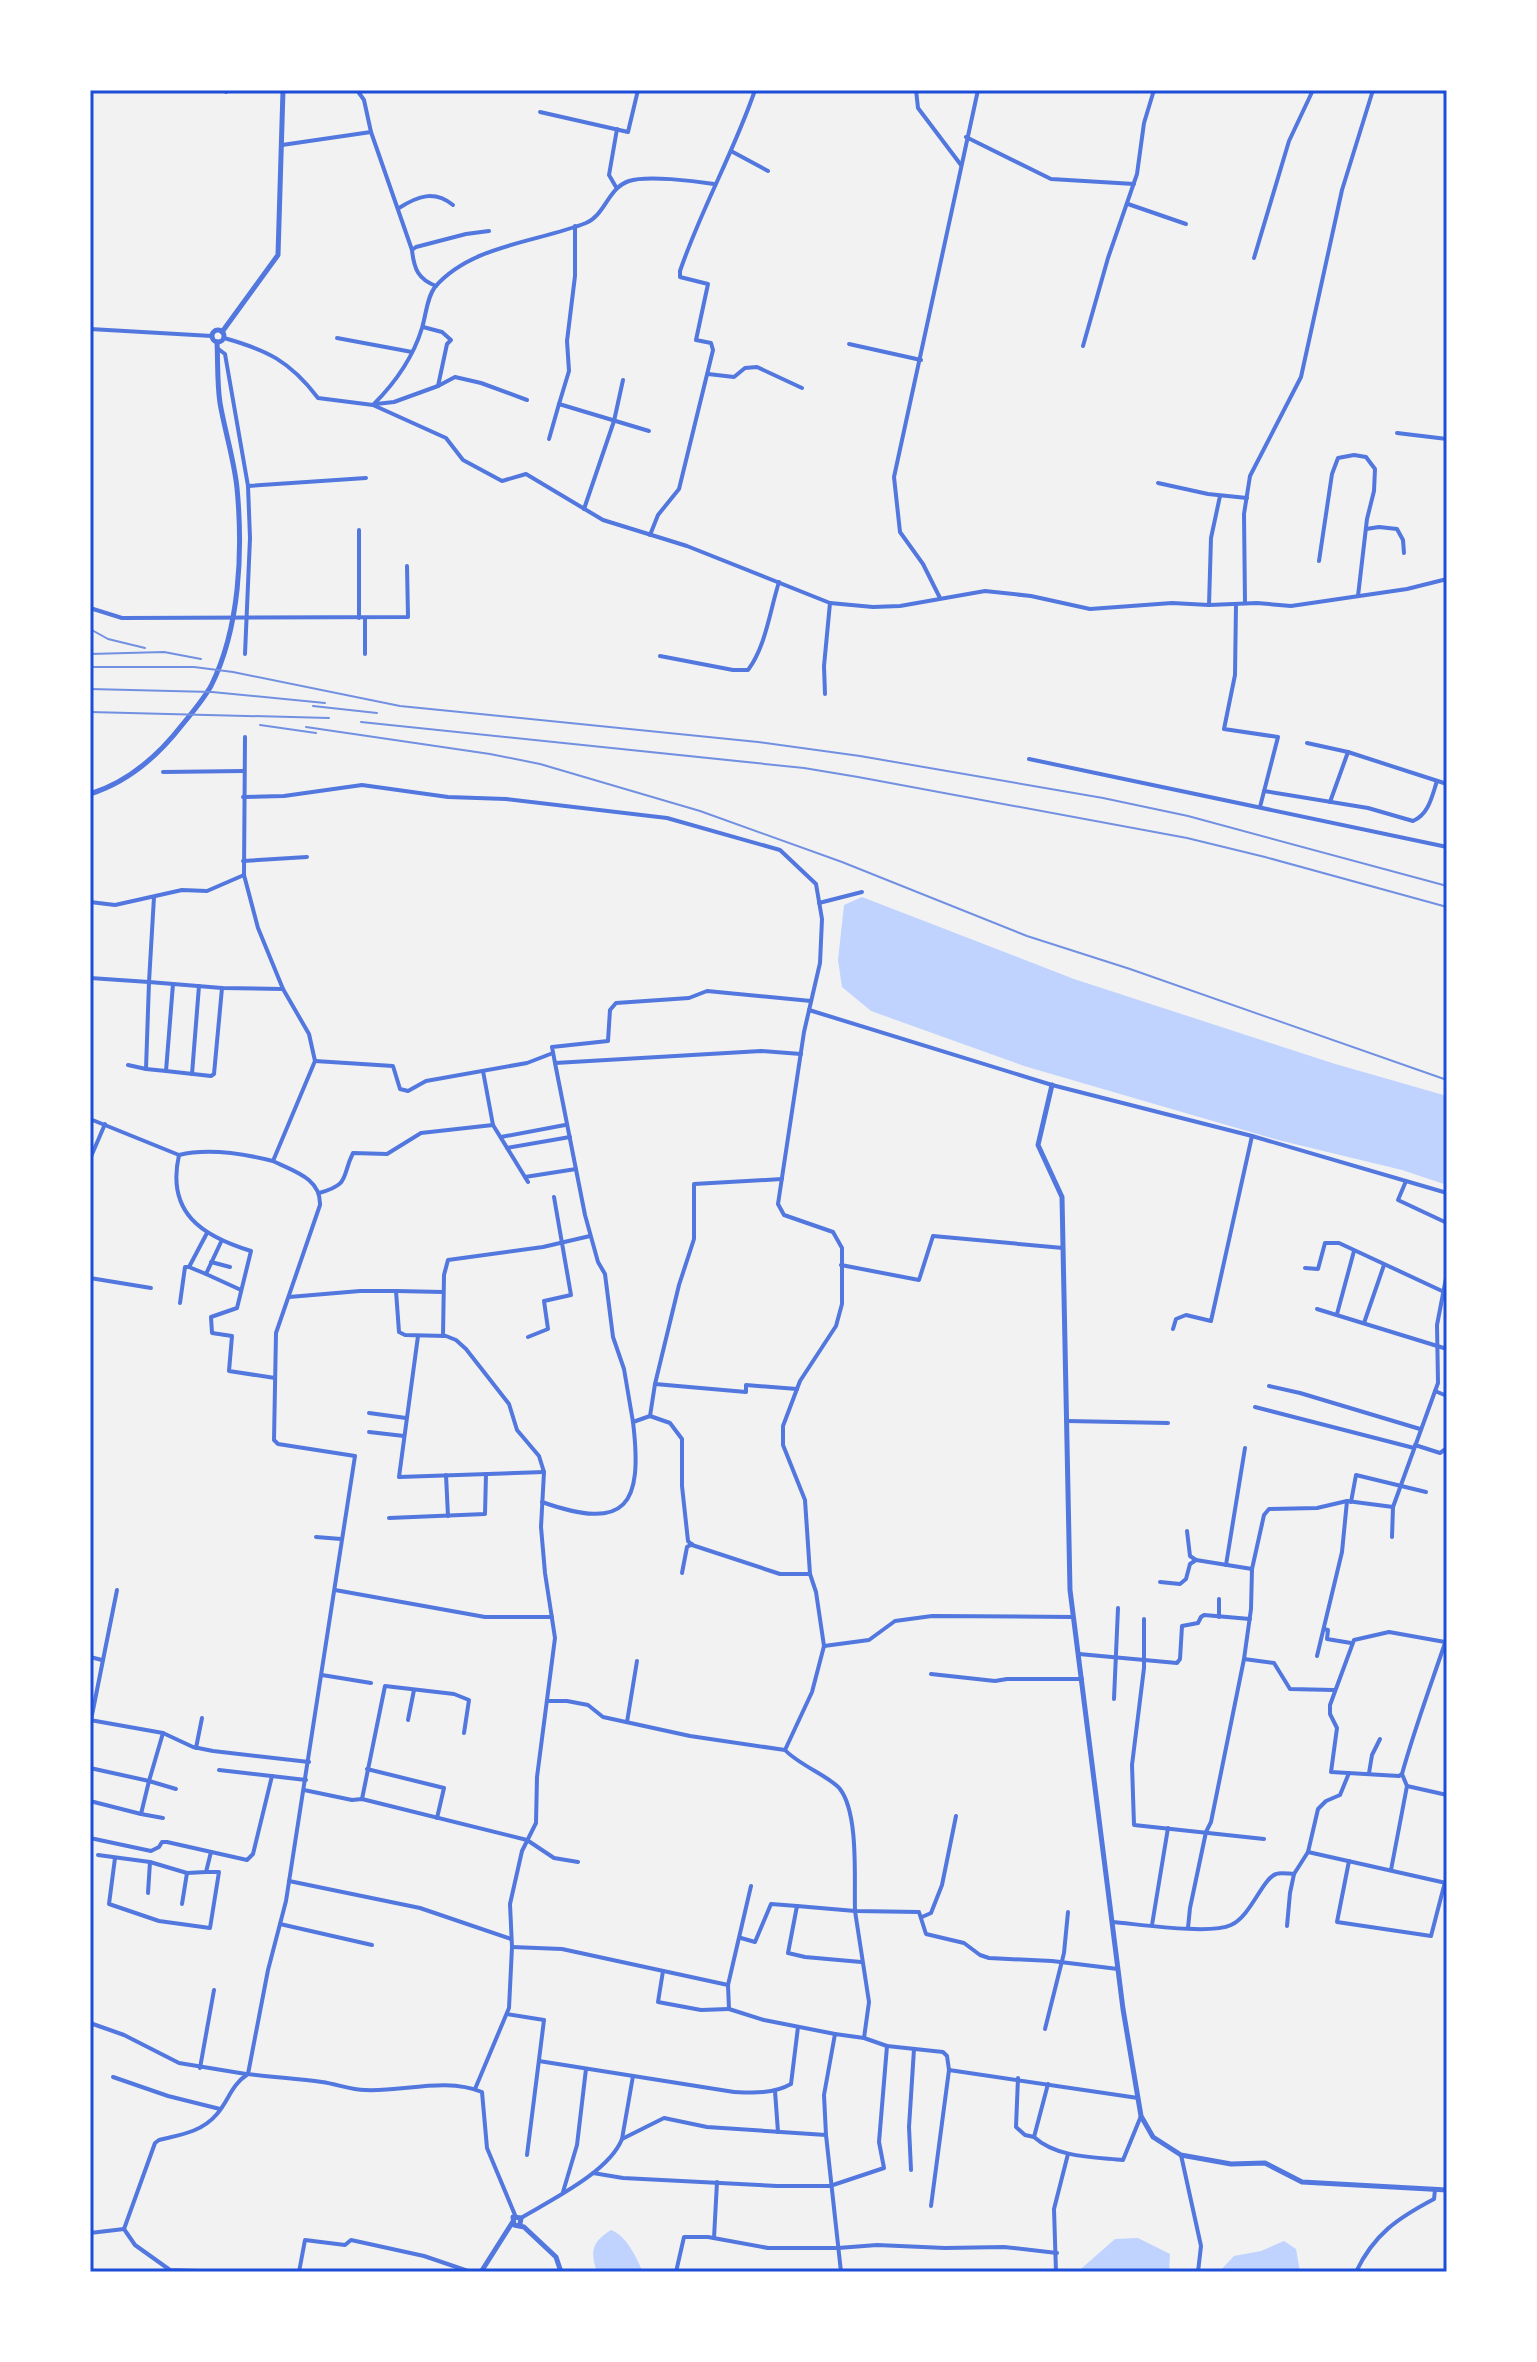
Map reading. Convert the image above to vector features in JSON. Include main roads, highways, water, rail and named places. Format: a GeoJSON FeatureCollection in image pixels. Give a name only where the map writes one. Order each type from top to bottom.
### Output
{"type":"FeatureCollection","features":[{"type":"Feature","properties":{"kind":"water"},"geometry":{"type":"Polygon","coordinates":[[[862,897],[1074,979],[1332,1063],[1447,1096],[1447,1185],[1402,1170],[1278,1140],[1024,1066],[871,1011],[842,987],[838,960],[844,905],[862,897]]]}},
{"type":"Feature","properties":{"kind":"water"},"geometry":{"type":"Polygon","coordinates":[[[611,2230],[626,2242],[643,2272],[597,2272],[594,2248],[611,2230]]]}},
{"type":"Feature","properties":{"kind":"water"},"geometry":{"type":"Polygon","coordinates":[[[1138,2238],[1170,2254],[1169,2272],[1082,2272],[1082,2268],[1115,2239],[1138,2238]]]}},
{"type":"Feature","properties":{"kind":"water"},"geometry":{"type":"Polygon","coordinates":[[[1284,2241],[1296,2249],[1300,2272],[1219,2272],[1234,2256],[1261,2251],[1284,2241]]]}},
{"type":"Feature","properties":{"kind":"railway"},"geometry":{"type":"LineString","coordinates":[[90,629],[108,639],[145,648]]}},
{"type":"Feature","properties":{"kind":"railway"},"geometry":{"type":"LineString","coordinates":[[90,654],[164,652],[201,659]]}},
{"type":"Feature","properties":{"kind":"railway"},"geometry":{"type":"LineString","coordinates":[[90,667],[194,667],[400,706],[758,742],[860,756],[1103,798],[1188,816],[1447,886]]}},
{"type":"Feature","properties":{"kind":"railway"},"geometry":{"type":"LineString","coordinates":[[90,689],[212,692],[325,703]]}},
{"type":"Feature","properties":{"kind":"railway"},"geometry":{"type":"LineString","coordinates":[[313,706],[377,713]]}},
{"type":"Feature","properties":{"kind":"railway"},"geometry":{"type":"LineString","coordinates":[[90,712],[329,718]]}},
{"type":"Feature","properties":{"kind":"railway"},"geometry":{"type":"LineString","coordinates":[[361,722],[804,768],[858,777],[1187,838],[1447,907]]}},
{"type":"Feature","properties":{"kind":"railway"},"geometry":{"type":"LineString","coordinates":[[260,725],[316,733]]}},
{"type":"Feature","properties":{"kind":"railway"},"geometry":{"type":"LineString","coordinates":[[306,727],[540,764],[700,811],[842,862],[1027,936],[1447,1080]]}}]}
